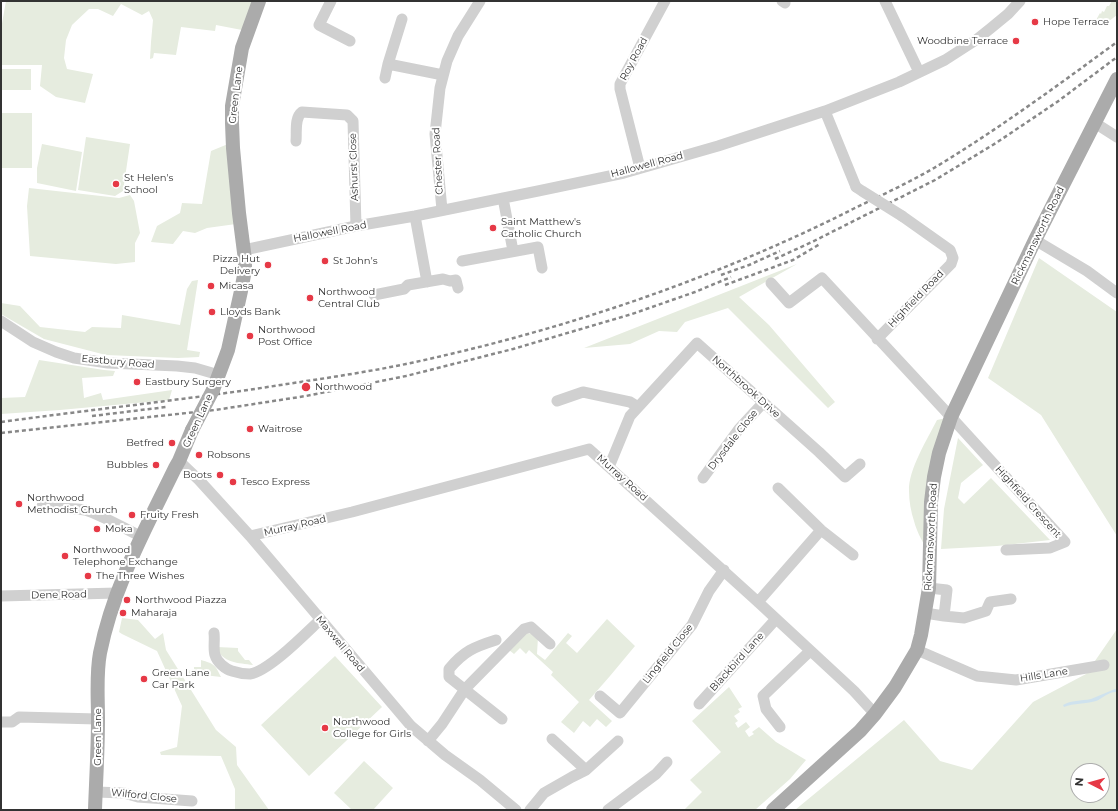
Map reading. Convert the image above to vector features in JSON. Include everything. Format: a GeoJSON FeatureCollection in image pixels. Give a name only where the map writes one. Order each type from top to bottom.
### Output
{"type":"FeatureCollection","features":[{"type":"Feature","properties":{"kind":"main road","name":"Green Lane"},"geometry":{"type":"LineString","coordinates":[[95,810],[98,771],[98,682],[100,654],[108,620],[117,594],[142,537],[179,461],[192,430],[213,390],[228,350],[241,291],[245,265],[233,148],[232,106],[242,48],[259,1]]}},
{"type":"Feature","properties":{"kind":"main road","name":"Rickmansworth Road"},"geometry":{"type":"LineString","coordinates":[[773,810],[860,731],[876,714],[895,687],[917,650],[926,613],[929,588],[931,502],[934,477],[939,453],[951,417],[1035,240],[1117,79]]}},
{"type":"Feature","properties":{"kind":"street"},"geometry":{"type":"LineString","coordinates":[[331,1],[319,25],[350,41]]}},
{"type":"Feature","properties":{"kind":"street","name":"Chester Road"},"geometry":{"type":"LineString","coordinates":[[442,210],[435,134],[443,75],[447,61],[458,36],[480,1]]}},
{"type":"Feature","properties":{"kind":"street","name":"Roy Road"},"geometry":{"type":"LineString","coordinates":[[640,168],[620,84],[665,1]]}},
{"type":"Feature","properties":{"kind":"street"},"geometry":{"type":"LineString","coordinates":[[886,1],[919,72]]}},
{"type":"Feature","properties":{"kind":"street","name":"Hallowell Road"},"geometry":{"type":"LineString","coordinates":[[244,250],[356,226],[415,216],[624,173],[718,146],[825,111],[899,82],[945,60],[976,40],[1008,14],[1020,1]]}},
{"type":"Feature","properties":{"kind":"street"},"geometry":{"type":"LineString","coordinates":[[385,78],[402,19]]}},
{"type":"Feature","properties":{"kind":"street"},"geometry":{"type":"LineString","coordinates":[[388,64],[443,75]]}},
{"type":"Feature","properties":{"kind":"street","name":"Highfield Road"},"geometry":{"type":"LineString","coordinates":[[825,111],[856,187],[902,216],[950,250],[953,258],[951,264],[878,339]]}},
{"type":"Feature","properties":{"kind":"street","name":"Ashurst Close"},"geometry":{"type":"LineString","coordinates":[[296,141],[297,118],[302,112],[348,115],[351,117],[353,121],[356,226]]}},
{"type":"Feature","properties":{"kind":"street"},"geometry":{"type":"LineString","coordinates":[[1095,123],[1117,137]]}},
{"type":"Feature","properties":{"kind":"street"},"geometry":{"type":"LineString","coordinates":[[503,198],[513,251]]}},
{"type":"Feature","properties":{"kind":"street"},"geometry":{"type":"LineString","coordinates":[[415,216],[427,282]]}},
{"type":"Feature","properties":{"kind":"street"},"geometry":{"type":"LineString","coordinates":[[1035,240],[1086,271],[1117,293]]}},
{"type":"Feature","properties":{"kind":"street"},"geometry":{"type":"LineString","coordinates":[[462,261],[538,247],[542,268]]}},
{"type":"Feature","properties":{"kind":"street"},"geometry":{"type":"LineString","coordinates":[[771,283],[788,303],[822,278],[951,417]]}},
{"type":"Feature","properties":{"kind":"street"},"geometry":{"type":"LineString","coordinates":[[374,295],[404,289],[408,285],[443,279],[450,281],[456,280],[458,288]]}},
{"type":"Feature","properties":{"kind":"street","name":"Eastbury Road"},"geometry":{"type":"LineString","coordinates":[[1,321],[33,342],[74,358],[108,363],[195,368],[219,375]]}},
{"type":"Feature","properties":{"kind":"street","name":"Northbrook Drive"},"geometry":{"type":"LineString","coordinates":[[638,408],[697,343],[845,477],[860,464]]}},
{"type":"Feature","properties":{"kind":"street"},"geometry":{"type":"LineString","coordinates":[[557,401],[583,392],[630,402],[638,408],[630,416],[609,467]]}},
{"type":"Feature","properties":{"kind":"street","name":"Drysdale Close"},"geometry":{"type":"LineString","coordinates":[[703,478],[739,429],[763,403]]}},
{"type":"Feature","properties":{"kind":"street","name":"Highfield Crescent"},"geometry":{"type":"LineString","coordinates":[[951,417],[1065,542],[1050,548],[1006,550]]}},
{"type":"Feature","properties":{"kind":"street","name":"Murray Road"},"geometry":{"type":"LineString","coordinates":[[250,536],[352,512],[590,449],[724,570],[876,714]]}},
{"type":"Feature","properties":{"kind":"street","name":"Maxwell Road"},"geometry":{"type":"LineString","coordinates":[[179,461],[199,480],[250,536],[402,717],[445,755],[480,780],[516,810]]}},
{"type":"Feature","properties":{"kind":"street"},"geometry":{"type":"LineString","coordinates":[[778,488],[821,530],[853,555]]}},
{"type":"Feature","properties":{"kind":"street"},"geometry":{"type":"LineString","coordinates":[[42,506],[86,510],[142,537]]}},
{"type":"Feature","properties":{"kind":"street"},"geometry":{"type":"LineString","coordinates":[[758,602],[821,530]]}},
{"type":"Feature","properties":{"kind":"street","name":"Lingfield Close"},"geometry":{"type":"LineString","coordinates":[[600,696],[620,712],[692,625],[709,591],[724,570]]}},
{"type":"Feature","properties":{"kind":"street"},"geometry":{"type":"LineString","coordinates":[[929,588],[947,590],[944,616]]}},
{"type":"Feature","properties":{"kind":"street","name":"Dene Road"},"geometry":{"type":"LineString","coordinates":[[1,596],[117,594]]}},
{"type":"Feature","properties":{"kind":"street"},"geometry":{"type":"LineString","coordinates":[[926,613],[964,618],[986,611],[990,602],[1011,599]]}},
{"type":"Feature","properties":{"kind":"street","name":"Blackbird Lane"},"geometry":{"type":"LineString","coordinates":[[699,704],[776,619]]}},
{"type":"Feature","properties":{"kind":"street"},"geometry":{"type":"LineString","coordinates":[[214,633],[215,656],[220,664],[229,670],[250,674],[260,671],[276,659],[320,620]]}},
{"type":"Feature","properties":{"kind":"street"},"geometry":{"type":"LineString","coordinates":[[428,741],[442,724],[465,689],[524,629],[531,627],[550,644]]}},
{"type":"Feature","properties":{"kind":"street"},"geometry":{"type":"LineString","coordinates":[[496,640],[470,650],[458,658],[449,669],[449,677],[502,719]]}},
{"type":"Feature","properties":{"kind":"street","name":"Hills Lane"},"geometry":{"type":"LineString","coordinates":[[917,650],[977,676],[1016,680],[1104,665]]}},
{"type":"Feature","properties":{"kind":"street"},"geometry":{"type":"LineString","coordinates":[[780,727],[766,709],[763,696],[810,651]]}},
{"type":"Feature","properties":{"kind":"street"},"geometry":{"type":"LineString","coordinates":[[1,722],[12,722],[19,717],[98,719]]}},
{"type":"Feature","properties":{"kind":"street"},"geometry":{"type":"LineString","coordinates":[[552,739],[586,770]]}},
{"type":"Feature","properties":{"kind":"street"},"geometry":{"type":"LineString","coordinates":[[530,810],[544,794],[586,770],[618,741]]}},
{"type":"Feature","properties":{"kind":"street"},"geometry":{"type":"LineString","coordinates":[[608,810],[656,774],[667,762]]}},
{"type":"Feature","properties":{"kind":"street","name":"Wilford Close"},"geometry":{"type":"LineString","coordinates":[[96,792],[124,793],[138,797],[192,801]]}},
{"type":"Feature","properties":{"kind":"shaded area"},"geometry":{"type":"Polygon","coordinates":[[[6,1],[253,1],[242,30],[216,25],[215,31],[181,27],[176,55],[154,53],[153,58],[150,59],[153,20],[149,11],[142,15],[121,4],[113,16],[98,9],[89,9],[72,25],[66,40],[64,58],[67,69],[93,74],[85,103],[56,97],[40,86],[42,65],[1,65],[1,29],[6,1]]]}},
{"type":"Feature","properties":{"kind":"shaded area"},"geometry":{"type":"Polygon","coordinates":[[[1112,1],[1117,1],[1117,15],[1109,21],[1096,20],[1100,13],[1101,14],[1102,11],[1104,12],[1112,1]]]}},
{"type":"Feature","properties":{"kind":"shaded area"},"geometry":{"type":"Polygon","coordinates":[[[1,69],[31,69],[31,90],[1,90],[1,69]]]}},
{"type":"Feature","properties":{"kind":"shaded area"},"geometry":{"type":"Polygon","coordinates":[[[1,113],[32,113],[32,168],[1,168],[1,113]]]}},
{"type":"Feature","properties":{"kind":"shaded area"},"geometry":{"type":"Polygon","coordinates":[[[86,137],[130,144],[123,191],[115,196],[78,190],[86,137]]]}},
{"type":"Feature","properties":{"kind":"shaded area"},"geometry":{"type":"Polygon","coordinates":[[[42,144],[82,152],[76,191],[37,183],[37,168],[42,144]]]}},
{"type":"Feature","properties":{"kind":"shaded area"},"geometry":{"type":"Polygon","coordinates":[[[228,144],[236,224],[207,228],[195,233],[183,231],[173,244],[151,242],[157,226],[180,213],[182,203],[202,204],[211,151],[228,144]]]}},
{"type":"Feature","properties":{"kind":"shaded area"},"geometry":{"type":"Polygon","coordinates":[[[29,188],[119,198],[130,195],[134,201],[140,233],[135,243],[135,262],[116,264],[30,256],[27,206],[29,188]]]}},
{"type":"Feature","properties":{"kind":"shaded area"},"geometry":{"type":"Polygon","coordinates":[[[1039,258],[1117,312],[1117,536],[1041,415],[988,378],[1039,258]]]}},
{"type":"Feature","properties":{"kind":"shaded area"},"geometry":{"type":"Polygon","coordinates":[[[797,264],[739,297],[769,325],[835,402],[828,408],[728,308],[685,322],[677,332],[659,331],[630,344],[584,348],[797,264]]]}},
{"type":"Feature","properties":{"kind":"shaded area"},"geometry":{"type":"Polygon","coordinates":[[[198,280],[187,350],[200,352],[199,357],[178,358],[106,355],[44,339],[1,314],[1,303],[20,306],[40,327],[85,332],[92,327],[121,328],[122,315],[180,325],[187,289],[192,281],[198,280]]]}},
{"type":"Feature","properties":{"kind":"shaded area"},"geometry":{"type":"Polygon","coordinates":[[[39,360],[115,371],[113,376],[82,378],[84,398],[101,393],[103,400],[172,390],[169,400],[1,414],[1,398],[25,397],[39,360]]]}},
{"type":"Feature","properties":{"kind":"shaded area"},"geometry":{"type":"Polygon","coordinates":[[[951,417],[939,453],[930,555],[919,534],[913,518],[909,499],[910,483],[919,454],[937,420],[951,417]]]}},
{"type":"Feature","properties":{"kind":"shaded area"},"geometry":{"type":"Polygon","coordinates":[[[958,438],[983,465],[961,483],[958,498],[964,504],[991,478],[1050,540],[997,546],[941,549],[944,509],[958,438]]]}},
{"type":"Feature","properties":{"kind":"shaded area"},"geometry":{"type":"Polygon","coordinates":[[[122,618],[138,620],[155,639],[163,633],[166,650],[216,730],[236,747],[237,765],[269,810],[235,810],[235,789],[221,756],[161,755],[160,752],[177,747],[182,706],[157,651],[119,632],[122,618]]]}},
{"type":"Feature","properties":{"kind":"shaded area"},"geometry":{"type":"Polygon","coordinates":[[[607,619],[635,646],[589,700],[612,721],[606,727],[597,719],[590,727],[583,721],[574,733],[561,722],[579,702],[551,675],[553,672],[529,650],[526,654],[520,648],[514,654],[509,650],[526,633],[534,634],[538,637],[537,654],[545,660],[568,633],[572,636],[566,643],[577,653],[607,619]]]}},
{"type":"Feature","properties":{"kind":"shaded area"},"geometry":{"type":"Polygon","coordinates":[[[1117,629],[1117,810],[795,810],[904,720],[940,761],[972,770],[1033,702],[1086,674],[1117,629]]]}},
{"type":"Feature","properties":{"kind":"shaded area"},"geometry":{"type":"Polygon","coordinates":[[[217,647],[238,648],[238,651],[245,660],[249,660],[253,665],[237,663],[226,659],[219,652],[217,647]]]}},
{"type":"Feature","properties":{"kind":"shaded area"},"geometry":{"type":"Polygon","coordinates":[[[335,656],[382,707],[309,776],[261,725],[335,656]]]}},
{"type":"Feature","properties":{"kind":"shaded area"},"geometry":{"type":"Polygon","coordinates":[[[201,660],[214,665],[221,677],[195,674],[186,676],[185,672],[194,669],[194,667],[201,667],[201,660]]]}},
{"type":"Feature","properties":{"kind":"shaded area"},"geometry":{"type":"Polygon","coordinates":[[[729,687],[742,707],[738,709],[740,712],[734,716],[738,721],[735,723],[738,728],[746,722],[750,727],[745,731],[749,737],[754,734],[752,732],[759,727],[776,742],[806,760],[790,779],[755,810],[684,810],[702,792],[690,780],[721,752],[692,721],[729,687]]]}},
{"type":"Feature","properties":{"kind":"shaded area"},"geometry":{"type":"Polygon","coordinates":[[[364,761],[393,788],[373,810],[352,810],[334,793],[364,761]]]}},
{"type":"Feature","properties":{"kind":"water"},"geometry":{"type":"Polygon","coordinates":[[[1115,689],[1117,692],[1109,694],[1096,701],[1064,707],[1063,705],[1073,701],[1091,699],[1115,689]]]}},
{"type":"Feature","properties":{"kind":"railway"},"geometry":{"type":"LineString","coordinates":[[1,422],[251,389],[391,367],[464,351],[521,336],[635,301],[690,281],[800,235],[914,179],[934,168],[1004,123],[1117,42]]}},
{"type":"Feature","properties":{"kind":"railway"},"geometry":{"type":"LineString","coordinates":[[775,259],[935,180],[996,143],[1057,102],[1117,57]]}},
{"type":"Feature","properties":{"kind":"railway"},"geometry":{"type":"LineString","coordinates":[[725,285],[793,260],[820,244]]}},
{"type":"Feature","properties":{"kind":"railway"},"geometry":{"type":"LineString","coordinates":[[721,275],[749,265],[780,251]]}},
{"type":"Feature","properties":{"kind":"railway"},"geometry":{"type":"LineString","coordinates":[[1,433],[215,410],[306,396],[406,376],[513,349],[632,314],[695,292],[731,277]]}},
{"type":"Feature","properties":{"kind":"railway"},"geometry":{"type":"LineString","coordinates":[[92,416],[166,407]]}},
{"type":"Feature","properties":{"kind":"place","name":"Hope Terrace"},"geometry":{"type":"Point","coordinates":[1035,22]}},
{"type":"Feature","properties":{"kind":"place","name":"Woodbine Terrace"},"geometry":{"type":"Point","coordinates":[1016,41]}},
{"type":"Feature","properties":{"kind":"place","name":"St Helen's School"},"geometry":{"type":"Point","coordinates":[116,184]}},
{"type":"Feature","properties":{"kind":"place","name":"Saint Matthew's Catholic Church"},"geometry":{"type":"Point","coordinates":[493,228]}},
{"type":"Feature","properties":{"kind":"place","name":"St John's"},"geometry":{"type":"Point","coordinates":[325,261]}},
{"type":"Feature","properties":{"kind":"place","name":"Pizza Hut Delivery"},"geometry":{"type":"Point","coordinates":[268,265]}},
{"type":"Feature","properties":{"kind":"place","name":"Micasa"},"geometry":{"type":"Point","coordinates":[211,286]}},
{"type":"Feature","properties":{"kind":"place","name":"Northwood Central Club"},"geometry":{"type":"Point","coordinates":[310,298]}},
{"type":"Feature","properties":{"kind":"place","name":"Lloyds Bank"},"geometry":{"type":"Point","coordinates":[212,312]}},
{"type":"Feature","properties":{"kind":"place","name":"Northwood Post Office"},"geometry":{"type":"Point","coordinates":[250,336]}},
{"type":"Feature","properties":{"kind":"place","name":"Eastbury Surgery"},"geometry":{"type":"Point","coordinates":[137,382]}},
{"type":"Feature","properties":{"kind":"place","name":"Northwood"},"geometry":{"type":"Point","coordinates":[306,387]}},
{"type":"Feature","properties":{"kind":"place","name":"Waitrose"},"geometry":{"type":"Point","coordinates":[250,429]}},
{"type":"Feature","properties":{"kind":"place","name":"Betfred"},"geometry":{"type":"Point","coordinates":[172,443]}},
{"type":"Feature","properties":{"kind":"place","name":"Robsons"},"geometry":{"type":"Point","coordinates":[199,455]}},
{"type":"Feature","properties":{"kind":"place","name":"Bubbles"},"geometry":{"type":"Point","coordinates":[156,465]}},
{"type":"Feature","properties":{"kind":"place","name":"Boots"},"geometry":{"type":"Point","coordinates":[220,475]}},
{"type":"Feature","properties":{"kind":"place","name":"Tesco Express"},"geometry":{"type":"Point","coordinates":[233,482]}},
{"type":"Feature","properties":{"kind":"place","name":"Northwood Methodist Church"},"geometry":{"type":"Point","coordinates":[19,504]}},
{"type":"Feature","properties":{"kind":"place","name":"Fruity Fresh"},"geometry":{"type":"Point","coordinates":[132,515]}},
{"type":"Feature","properties":{"kind":"place","name":"Moka"},"geometry":{"type":"Point","coordinates":[97,529]}},
{"type":"Feature","properties":{"kind":"place","name":"Northwood Telephone Exchange"},"geometry":{"type":"Point","coordinates":[65,556]}},
{"type":"Feature","properties":{"kind":"place","name":"The Three Wishes"},"geometry":{"type":"Point","coordinates":[88,576]}},
{"type":"Feature","properties":{"kind":"place","name":"Northwood Piazza"},"geometry":{"type":"Point","coordinates":[127,600]}},
{"type":"Feature","properties":{"kind":"place","name":"Maharaja"},"geometry":{"type":"Point","coordinates":[123,613]}},
{"type":"Feature","properties":{"kind":"place","name":"Green Lane Car Park"},"geometry":{"type":"Point","coordinates":[144,679]}},
{"type":"Feature","properties":{"kind":"place","name":"Northwood College for Girls"},"geometry":{"type":"Point","coordinates":[325,728]}}]}
